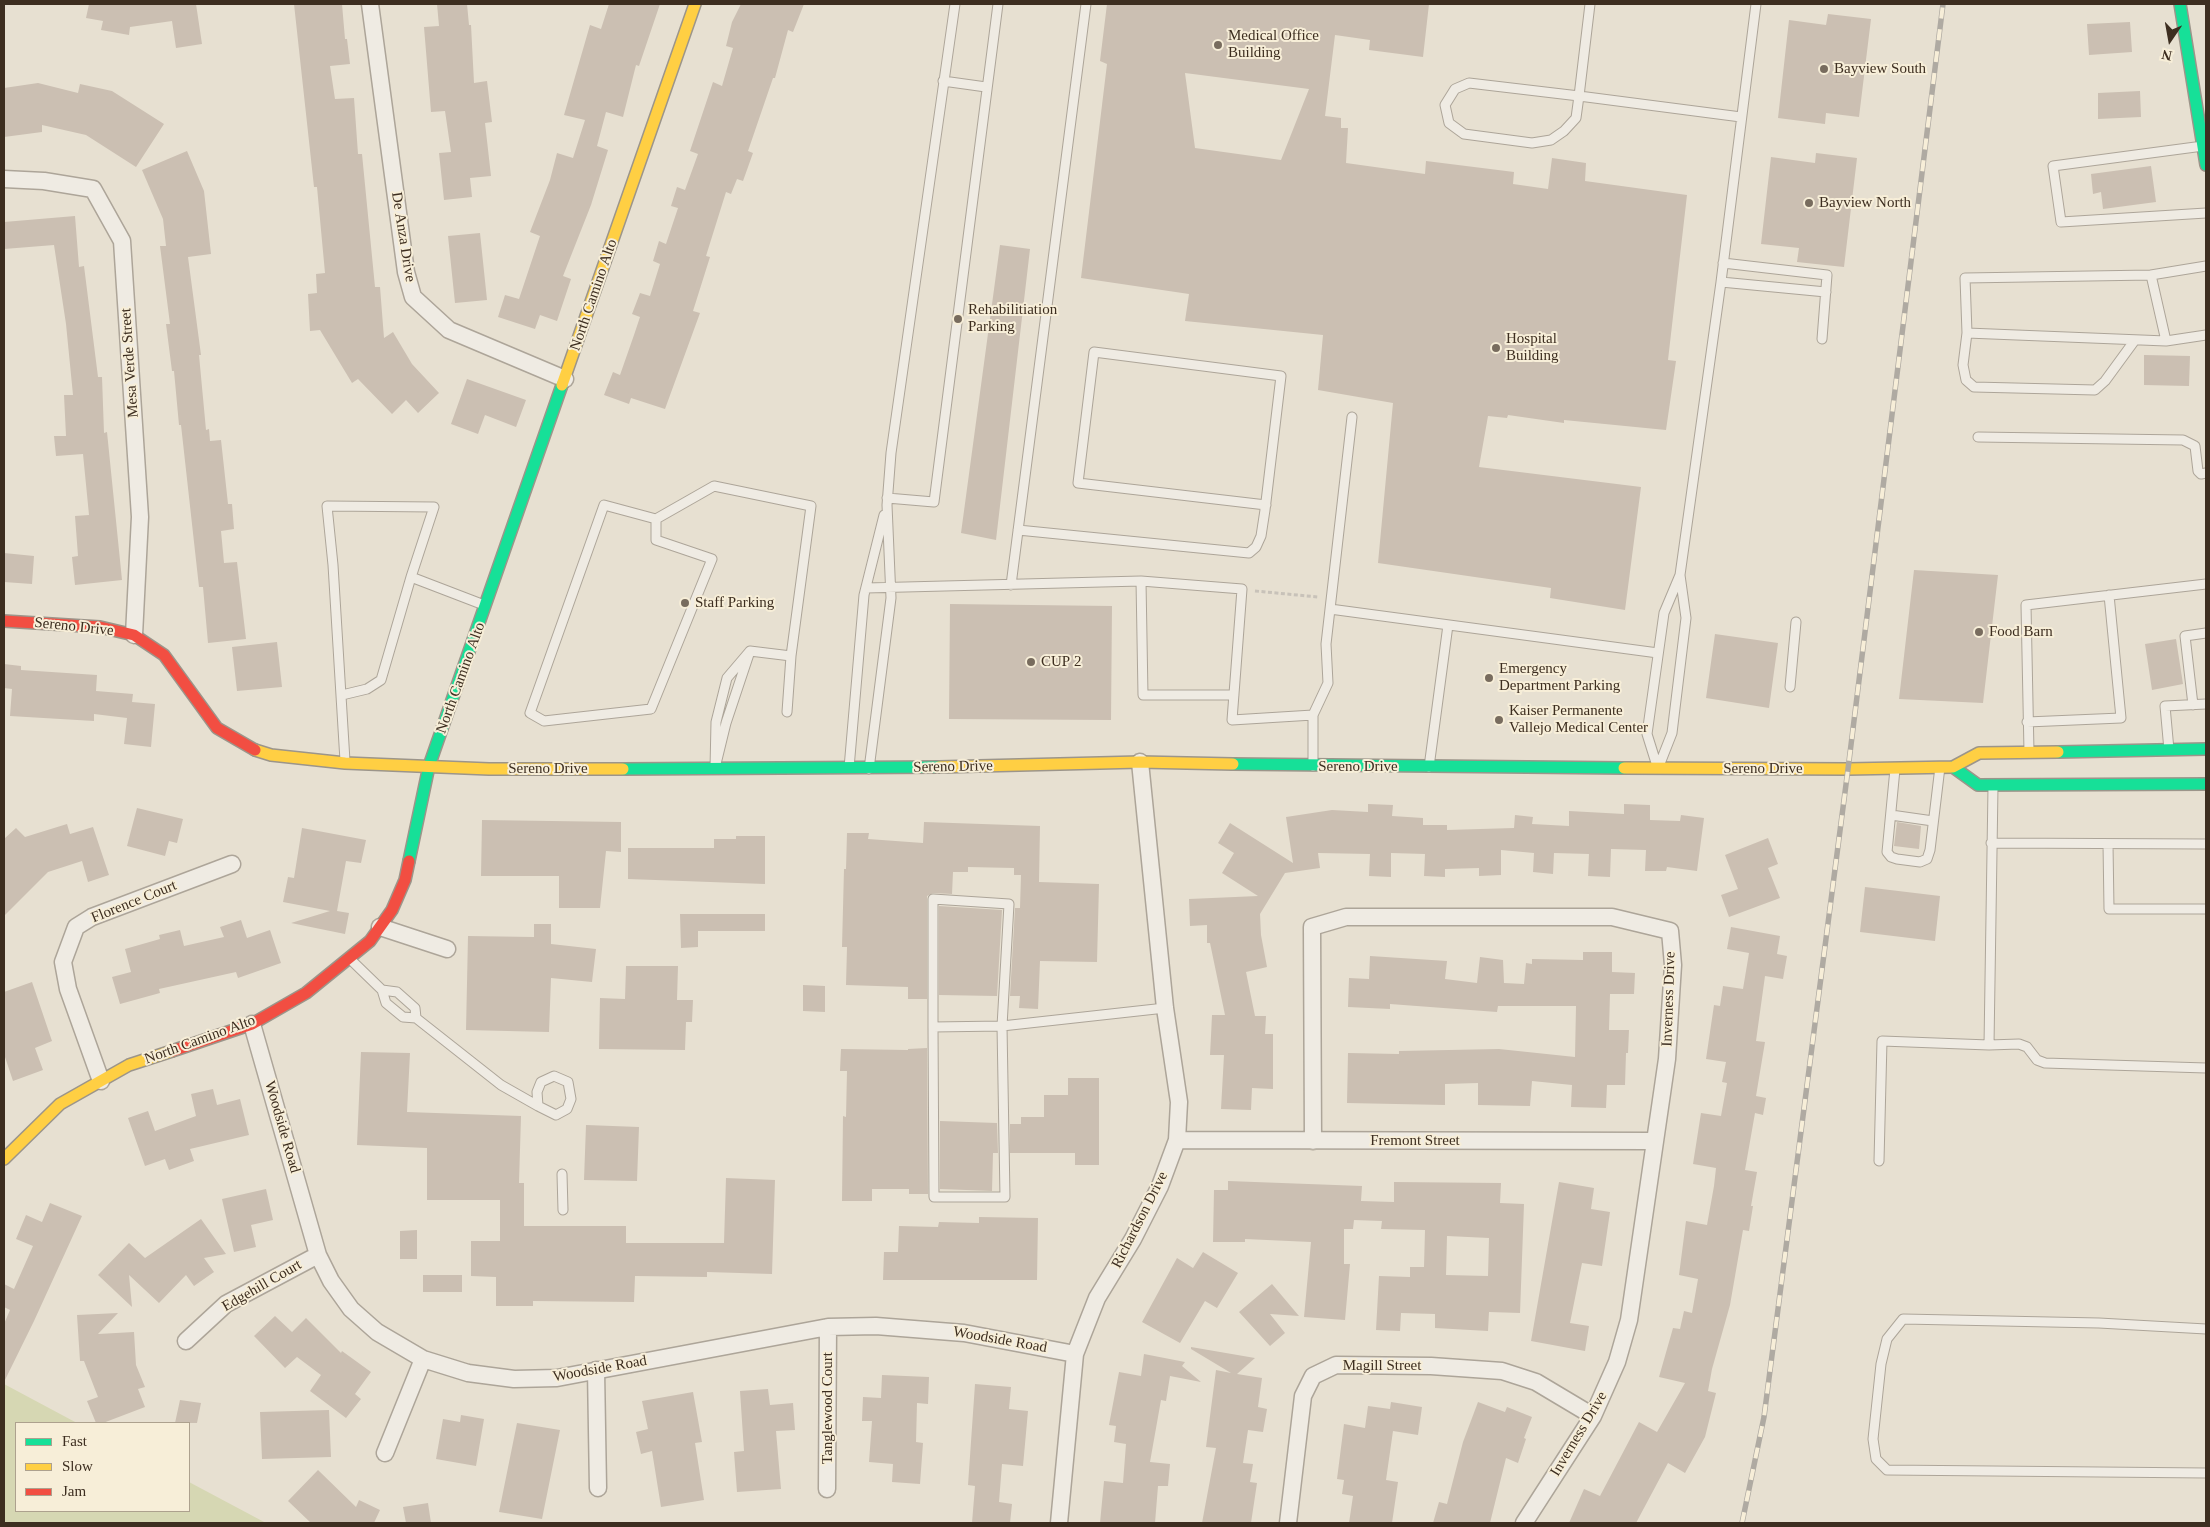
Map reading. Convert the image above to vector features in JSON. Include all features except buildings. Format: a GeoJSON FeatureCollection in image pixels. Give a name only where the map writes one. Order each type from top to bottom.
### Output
{"type":"FeatureCollection","features":[{"type":"Feature","properties":{"kind":"street","name":"De Anza Drive"},"geometry":{"type":"LineString","coordinates":[[370,4],[406,272],[413,297],[449,330],[565,379]]}},
{"type":"Feature","properties":{"kind":"street","name":"North Camino Alto"},"geometry":{"type":"LineString","coordinates":[[4,1159],[60,1104],[129,1065],[252,1024],[306,993],[370,941],[392,910],[405,880],[429,766],[487,606],[695,4]]}},
{"type":"Feature","properties":{"kind":"street"},"geometry":{"type":"LineString","coordinates":[[2180,4],[2201,102],[2206,165]]}},
{"type":"Feature","properties":{"kind":"street","name":"Mesa Verde Street"},"geometry":{"type":"LineString","coordinates":[[4,178],[44,181],[93,189],[122,241],[140,517],[134,635]]}},
{"type":"Feature","properties":{"kind":"street","name":"Sereno Drive"},"geometry":{"type":"LineString","coordinates":[[4,621],[100,627],[134,635],[164,655],[217,728],[247,747],[271,755],[345,763],[489,769],[870,769],[1140,762],[1429,767],[1896,768],[1953,767],[1979,753],[2206,750]]}},
{"type":"Feature","properties":{"kind":"street","name":"Richardson Drive"},"geometry":{"type":"LineString","coordinates":[[1059,1523],[1075,1354],[1097,1298],[1133,1239],[1160,1186],[1177,1140],[1179,1102],[1165,1008],[1140,762]]}},
{"type":"Feature","properties":{"kind":"street"},"geometry":{"type":"LineString","coordinates":[[1953,767],[1978,785],[2206,784]]}},
{"type":"Feature","properties":{"kind":"street","name":"Florence Court"},"geometry":{"type":"LineString","coordinates":[[101,1081],[68,989],[63,962],[76,927],[92,917],[232,864]]}},
{"type":"Feature","properties":{"kind":"street","name":"Inverness Drive"},"geometry":{"type":"LineString","coordinates":[[1313,1141],[1312,927],[1346,917],[1612,917],[1670,931],[1673,965],[1667,1059],[1653,1141],[1640,1253],[1629,1320],[1617,1362],[1593,1416],[1524,1523]]}},
{"type":"Feature","properties":{"kind":"street"},"geometry":{"type":"LineString","coordinates":[[380,927],[447,949]]}},
{"type":"Feature","properties":{"kind":"street","name":"Woodside Road"},"geometry":{"type":"LineString","coordinates":[[252,1024],[318,1255],[331,1281],[351,1309],[377,1332],[423,1359],[468,1373],[514,1379],[557,1378],[828,1327],[876,1326],[964,1332],[1075,1354]]}},
{"type":"Feature","properties":{"kind":"street","name":"Fremont Street"},"geometry":{"type":"LineString","coordinates":[[1177,1140],[1653,1141]]}},
{"type":"Feature","properties":{"kind":"street","name":"Edgehill Court"},"geometry":{"type":"LineString","coordinates":[[186,1341],[226,1304],[318,1255]]}},
{"type":"Feature","properties":{"kind":"street","name":"Tanglewood Court"},"geometry":{"type":"LineString","coordinates":[[827,1489],[828,1327]]}},
{"type":"Feature","properties":{"kind":"street"},"geometry":{"type":"LineString","coordinates":[[385,1453],[423,1359]]}},
{"type":"Feature","properties":{"kind":"street","name":"Magill Street"},"geometry":{"type":"LineString","coordinates":[[1288,1523],[1303,1396],[1313,1376],[1336,1365],[1431,1366],[1502,1371],[1536,1382],[1593,1416]]}},
{"type":"Feature","properties":{"kind":"street"},"geometry":{"type":"LineString","coordinates":[[596,1370],[598,1488]]}},
{"type":"Feature","properties":{"kind":"lane"},"geometry":{"type":"LineString","coordinates":[[870,769],[891,598],[887,502],[891,454],[942,81],[955,4]]}},
{"type":"Feature","properties":{"kind":"lane"},"geometry":{"type":"LineString","coordinates":[[887,502],[934,502],[998,4]]}},
{"type":"Feature","properties":{"kind":"lane"},"geometry":{"type":"LineString","coordinates":[[1011,585],[1086,4]]}},
{"type":"Feature","properties":{"kind":"lane"},"geometry":{"type":"LineString","coordinates":[[1590,4],[1579,96],[1576,118],[1564,131],[1551,140],[1532,144],[1464,134],[1449,122],[1445,105],[1455,89],[1469,83],[1579,96],[1741,117]]}},
{"type":"Feature","properties":{"kind":"lane"},"geometry":{"type":"LineString","coordinates":[[1658,768],[1647,734],[1664,613],[1680,575],[1721,282],[1756,4]]}},
{"type":"Feature","properties":{"kind":"lane"},"geometry":{"type":"LineString","coordinates":[[942,81],[986,87]]}},
{"type":"Feature","properties":{"kind":"lane"},"geometry":{"type":"LineString","coordinates":[[2203,146],[2054,166],[2061,222],[2206,213]]}},
{"type":"Feature","properties":{"kind":"lane"},"geometry":{"type":"LineString","coordinates":[[1723,263],[1827,275],[1822,340]]}},
{"type":"Feature","properties":{"kind":"lane"},"geometry":{"type":"LineString","coordinates":[[2134,340],[2105,381],[2095,390],[1974,387],[1966,380],[1963,365],[1967,333],[1966,278],[2151,275],[2206,266]]}},
{"type":"Feature","properties":{"kind":"lane"},"geometry":{"type":"LineString","coordinates":[[2151,275],[2166,341]]}},
{"type":"Feature","properties":{"kind":"lane"},"geometry":{"type":"LineString","coordinates":[[1721,282],[1826,292]]}},
{"type":"Feature","properties":{"kind":"lane"},"geometry":{"type":"LineString","coordinates":[[1967,333],[2166,341],[2206,336]]}},
{"type":"Feature","properties":{"kind":"lane"},"geometry":{"type":"LineString","coordinates":[[1018,530],[1249,553],[1256,547],[1261,536],[1266,505],[1282,376],[1094,352],[1078,483],[1266,505]]}},
{"type":"Feature","properties":{"kind":"lane"},"geometry":{"type":"LineString","coordinates":[[1313,766],[1313,715],[1328,683],[1326,644],[1352,417]]}},
{"type":"Feature","properties":{"kind":"lane"},"geometry":{"type":"LineString","coordinates":[[1978,437],[2183,440],[2195,446],[2198,471],[2201,474],[2206,473]]}},
{"type":"Feature","properties":{"kind":"lane"},"geometry":{"type":"LineString","coordinates":[[656,519],[656,540],[712,559],[651,709],[544,721],[530,713],[604,505],[656,519],[714,486],[811,506],[791,656],[787,712]]}},
{"type":"Feature","properties":{"kind":"lane"},"geometry":{"type":"LineString","coordinates":[[849,768],[866,588],[887,502]]}},
{"type":"Feature","properties":{"kind":"lane"},"geometry":{"type":"LineString","coordinates":[[342,695],[367,689],[381,680],[434,507],[326,506],[342,695],[345,763]]}},
{"type":"Feature","properties":{"kind":"lane"},"geometry":{"type":"LineString","coordinates":[[1658,768],[1672,734],[1686,618],[1680,575]]}},
{"type":"Feature","properties":{"kind":"lane"},"geometry":{"type":"LineString","coordinates":[[411,577],[487,606]]}},
{"type":"Feature","properties":{"kind":"lane"},"geometry":{"type":"LineString","coordinates":[[866,588],[1142,581],[1242,589],[1232,720],[1313,715]]}},
{"type":"Feature","properties":{"kind":"lane"},"geometry":{"type":"LineString","coordinates":[[1142,581],[1143,696],[1234,695]]}},
{"type":"Feature","properties":{"kind":"lane"},"geometry":{"type":"LineString","coordinates":[[2029,752],[2026,604],[2206,584]]}},
{"type":"Feature","properties":{"kind":"lane"},"geometry":{"type":"LineString","coordinates":[[2027,722],[2121,718],[2109,596]]}},
{"type":"Feature","properties":{"kind":"lane"},"geometry":{"type":"LineString","coordinates":[[1330,609],[1658,653]]}},
{"type":"Feature","properties":{"kind":"lane"},"geometry":{"type":"LineString","coordinates":[[1790,687],[1796,622]]}},
{"type":"Feature","properties":{"kind":"lane"},"geometry":{"type":"LineString","coordinates":[[1429,767],[1448,625]]}},
{"type":"Feature","properties":{"kind":"lane"},"geometry":{"type":"LineString","coordinates":[[2193,705],[2185,636],[2206,633]]}},
{"type":"Feature","properties":{"kind":"lane"},"geometry":{"type":"LineString","coordinates":[[750,651],[791,656]]}},
{"type":"Feature","properties":{"kind":"lane"},"geometry":{"type":"LineString","coordinates":[[714,768],[716,722],[727,678],[750,651]]}},
{"type":"Feature","properties":{"kind":"lane"},"geometry":{"type":"LineString","coordinates":[[714,768],[726,723],[750,651]]}},
{"type":"Feature","properties":{"kind":"lane"},"geometry":{"type":"LineString","coordinates":[[2169,750],[2165,706],[2206,704]]}},
{"type":"Feature","properties":{"kind":"lane"},"geometry":{"type":"LineString","coordinates":[[1896,768],[1887,852],[1891,857],[1920,862],[1927,859],[1940,767]]}},
{"type":"Feature","properties":{"kind":"lane"},"geometry":{"type":"LineString","coordinates":[[1989,1045],[1993,785]]}},
{"type":"Feature","properties":{"kind":"lane"},"geometry":{"type":"LineString","coordinates":[[1891,815],[1933,821]]}},
{"type":"Feature","properties":{"kind":"lane"},"geometry":{"type":"LineString","coordinates":[[1991,843],[2206,844]]}},
{"type":"Feature","properties":{"kind":"lane"},"geometry":{"type":"LineString","coordinates":[[2108,844],[2109,909],[2206,909]]}},
{"type":"Feature","properties":{"kind":"lane"},"geometry":{"type":"LineString","coordinates":[[933,899],[1009,904],[1002,1026],[1005,1197],[934,1197],[933,899]]}},
{"type":"Feature","properties":{"kind":"lane"},"geometry":{"type":"LineString","coordinates":[[349,958],[382,990],[386,1003],[403,1017],[416,1018],[501,1085],[538,1106],[556,1114],[567,1109],[571,1099],[568,1082],[554,1076],[541,1082],[537,1092],[538,1106]]}},
{"type":"Feature","properties":{"kind":"lane"},"geometry":{"type":"LineString","coordinates":[[382,990],[397,992],[415,1008],[416,1018]]}},
{"type":"Feature","properties":{"kind":"lane"},"geometry":{"type":"LineString","coordinates":[[933,1027],[1002,1026],[1165,1008]]}},
{"type":"Feature","properties":{"kind":"lane"},"geometry":{"type":"LineString","coordinates":[[1879,1160],[1882,1041],[1989,1045],[2018,1044],[2027,1047],[2037,1060],[2045,1063],[2206,1068]]}},
{"type":"Feature","properties":{"kind":"lane"},"geometry":{"type":"LineString","coordinates":[[562,1174],[563,1210]]}},
{"type":"Feature","properties":{"kind":"lane"},"geometry":{"type":"LineString","coordinates":[[2206,1329],[2100,1323],[1903,1319],[1887,1339],[1881,1364],[1873,1439],[1876,1459],[1887,1470],[2206,1473]]}},
{"type":"Feature","properties":{"kind":"path"},"geometry":{"type":"LineString","coordinates":[[1242,589],[1331,598]]}},
{"type":"Feature","properties":{"kind":"green space"},"geometry":{"type":"Polygon","coordinates":[[[4,1384],[75,1422],[15,1422],[15,1512],[190,1512],[190,1483],[266,1523],[4,1523],[4,1384]]]}},
{"type":"Feature","properties":{"kind":"railway"},"geometry":{"type":"LineString","coordinates":[[1742,1523],[1764,1417],[1848,769],[1943,4]]}},
{"type":"Feature","properties":{"kind":"traffic: fast"},"geometry":{"type":"LineString","coordinates":[[2180,4],[2206,165]]}},
{"type":"Feature","properties":{"kind":"traffic: fast"},"geometry":{"type":"LineString","coordinates":[[409,861],[429,766],[562,385]]}},
{"type":"Feature","properties":{"kind":"traffic: fast"},"geometry":{"type":"LineString","coordinates":[[2058,752],[2206,749]]}},
{"type":"Feature","properties":{"kind":"traffic: fast"},"geometry":{"type":"LineString","coordinates":[[1233,764],[1624,768]]}},
{"type":"Feature","properties":{"kind":"traffic: fast"},"geometry":{"type":"LineString","coordinates":[[623,769],[939,767]]}},
{"type":"Feature","properties":{"kind":"traffic: fast"},"geometry":{"type":"LineString","coordinates":[[1953,767],[1978,785],[2206,784]]}},
{"type":"Feature","properties":{"kind":"traffic: slow"},"geometry":{"type":"LineString","coordinates":[[562,385],[695,4]]}},
{"type":"Feature","properties":{"kind":"traffic: slow"},"geometry":{"type":"LineString","coordinates":[[255,750],[271,755],[345,763],[489,769],[623,769]]}},
{"type":"Feature","properties":{"kind":"traffic: slow"},"geometry":{"type":"LineString","coordinates":[[1624,768],[1848,769],[1953,767],[1979,753],[2058,752]]}},
{"type":"Feature","properties":{"kind":"traffic: slow"},"geometry":{"type":"LineString","coordinates":[[939,767],[1140,762],[1233,764]]}},
{"type":"Feature","properties":{"kind":"traffic: slow"},"geometry":{"type":"LineString","coordinates":[[4,1159],[60,1104],[129,1065],[172,1051]]}},
{"type":"Feature","properties":{"kind":"traffic: jam"},"geometry":{"type":"LineString","coordinates":[[4,621],[100,627],[134,635],[164,655],[217,728],[255,750]]}},
{"type":"Feature","properties":{"kind":"traffic: jam"},"geometry":{"type":"LineString","coordinates":[[172,1051],[252,1024],[306,993],[370,941],[392,910],[405,880],[409,861]]}},
{"type":"Feature","properties":{"kind":"place","name":"Medical Office Building"},"geometry":{"type":"Point","coordinates":[1218,45]}},
{"type":"Feature","properties":{"kind":"place","name":"Bayview South"},"geometry":{"type":"Point","coordinates":[1824,69]}},
{"type":"Feature","properties":{"kind":"place","name":"Bayview North"},"geometry":{"type":"Point","coordinates":[1809,203]}},
{"type":"Feature","properties":{"kind":"place","name":"Rehabilitiation Parking"},"geometry":{"type":"Point","coordinates":[958,319]}},
{"type":"Feature","properties":{"kind":"place","name":"Hospital Building"},"geometry":{"type":"Point","coordinates":[1496,348]}},
{"type":"Feature","properties":{"kind":"place","name":"Staff Parking"},"geometry":{"type":"Point","coordinates":[685,603]}},
{"type":"Feature","properties":{"kind":"place","name":"Food Barn"},"geometry":{"type":"Point","coordinates":[1979,632]}},
{"type":"Feature","properties":{"kind":"place","name":"CUP 2"},"geometry":{"type":"Point","coordinates":[1031,662]}},
{"type":"Feature","properties":{"kind":"place","name":"Emergency Department Parking"},"geometry":{"type":"Point","coordinates":[1489,678]}},
{"type":"Feature","properties":{"kind":"place","name":"Kaiser Permanente Vallejo Medical Center"},"geometry":{"type":"Point","coordinates":[1499,720]}}]}
